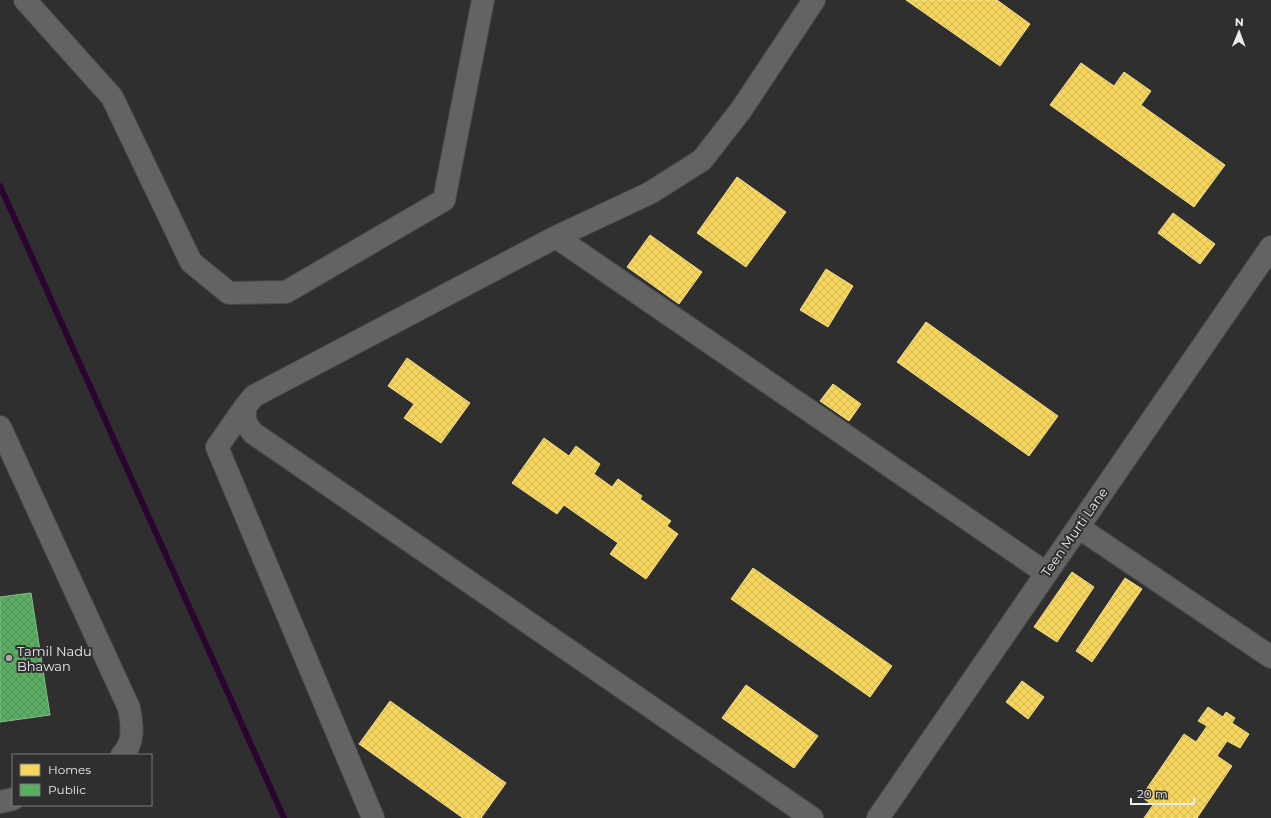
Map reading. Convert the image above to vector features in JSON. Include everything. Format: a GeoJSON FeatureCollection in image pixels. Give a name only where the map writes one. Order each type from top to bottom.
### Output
{"type":"FeatureCollection","features":[{"type":"Feature","properties":{"kind":"street"},"geometry":{"type":"LineString","coordinates":[[25,0],[112,97],[191,262],[229,293],[286,292],[444,200],[483,0]]}},
{"type":"Feature","properties":{"kind":"street"},"geometry":{"type":"LineString","coordinates":[[373,818],[217,447],[254,396],[556,237],[650,193],[702,160],[741,110],[814,0]]}},
{"type":"Feature","properties":{"kind":"street"},"geometry":{"type":"LineString","coordinates":[[556,237],[1046,573]]}},
{"type":"Feature","properties":{"kind":"street","name":"Teen Murti Lane"},"geometry":{"type":"LineString","coordinates":[[878,818],[1271,247]]}},
{"type":"Feature","properties":{"kind":"street"},"geometry":{"type":"LineString","coordinates":[[245,407],[245,422],[253,433],[812,818]]}},
{"type":"Feature","properties":{"kind":"street"},"geometry":{"type":"LineString","coordinates":[[0,427],[129,708],[133,730],[127,751],[123,754]]}},
{"type":"Feature","properties":{"kind":"street"},"geometry":{"type":"LineString","coordinates":[[1078,527],[1271,657]]}},
{"type":"Feature","properties":{"kind":"street"},"geometry":{"type":"LineString","coordinates":[[0,802],[12,799]]}},
{"type":"Feature","properties":{"kind":"building: Homes"},"geometry":{"type":"Polygon","coordinates":[[[906,0],[997,0],[1030,24],[1000,66],[906,0]]]}},
{"type":"Feature","properties":{"kind":"building: Homes"},"geometry":{"type":"Polygon","coordinates":[[[1081,63],[1114,86],[1124,72],[1151,91],[1141,105],[1225,165],[1194,207],[1050,105],[1081,63]]]}},
{"type":"Feature","properties":{"kind":"building: Homes"},"geometry":{"type":"Polygon","coordinates":[[[737,177],[786,212],[746,267],[697,233],[737,177]]]}},
{"type":"Feature","properties":{"kind":"building: Homes"},"geometry":{"type":"Polygon","coordinates":[[[1173,213],[1215,244],[1200,264],[1158,233],[1173,213]]]}},
{"type":"Feature","properties":{"kind":"building: Homes"},"geometry":{"type":"Polygon","coordinates":[[[650,235],[702,272],[679,304],[627,267],[650,235]]]}},
{"type":"Feature","properties":{"kind":"building: Homes"},"geometry":{"type":"Polygon","coordinates":[[[826,269],[853,286],[828,327],[800,310],[826,269]]]}},
{"type":"Feature","properties":{"kind":"building: Homes"},"geometry":{"type":"Polygon","coordinates":[[[926,322],[1058,416],[1029,456],[897,362],[926,322]]]}},
{"type":"Feature","properties":{"kind":"building: Homes"},"geometry":{"type":"Polygon","coordinates":[[[407,358],[470,403],[441,443],[404,418],[414,404],[388,386],[407,358]]]}},
{"type":"Feature","properties":{"kind":"building: Homes"},"geometry":{"type":"Polygon","coordinates":[[[833,384],[861,404],[849,421],[820,401],[833,384]]]}},
{"type":"Feature","properties":{"kind":"building: Homes"},"geometry":{"type":"Polygon","coordinates":[[[544,438],[569,456],[576,446],[600,464],[594,474],[612,487],[618,479],[642,496],[640,499],[671,521],[667,526],[678,534],[646,579],[610,554],[618,543],[564,505],[557,514],[512,483],[544,438]]]}},
{"type":"Feature","properties":{"kind":"building: Homes"},"geometry":{"type":"Polygon","coordinates":[[[753,568],[892,666],[870,697],[731,599],[753,568]]]}},
{"type":"Feature","properties":{"kind":"building: Homes"},"geometry":{"type":"Polygon","coordinates":[[[1072,572],[1094,587],[1057,642],[1034,627],[1072,572]]]}},
{"type":"Feature","properties":{"kind":"building: Homes"},"geometry":{"type":"Polygon","coordinates":[[[1125,578],[1142,589],[1092,662],[1076,651],[1125,578]]]}},
{"type":"Feature","properties":{"kind":"building: Homes"},"geometry":{"type":"Polygon","coordinates":[[[1022,681],[1044,697],[1028,719],[1006,702],[1022,681]]]}},
{"type":"Feature","properties":{"kind":"building: Homes"},"geometry":{"type":"Polygon","coordinates":[[[746,685],[818,736],[794,768],[722,718],[746,685]]]}},
{"type":"Feature","properties":{"kind":"building: Homes"},"geometry":{"type":"Polygon","coordinates":[[[390,701],[506,783],[481,818],[463,818],[359,744],[390,701]]]}},
{"type":"Feature","properties":{"kind":"building: Homes"},"geometry":{"type":"Polygon","coordinates":[[[1208,707],[1223,717],[1226,712],[1235,718],[1232,723],[1249,734],[1240,748],[1227,741],[1217,756],[1232,766],[1197,818],[1144,818],[1153,805],[1141,797],[1184,734],[1196,742],[1207,726],[1198,721],[1208,707]]]}},
{"type":"Feature","properties":{"kind":"building: Public"},"geometry":{"type":"Polygon","coordinates":[[[31,593],[50,715],[0,722],[0,597],[31,593]]]}},
{"type":"Feature","properties":{"kind":"waterway"},"geometry":{"type":"LineString","coordinates":[[0,186],[284,818]]}},
{"type":"Feature","properties":{"kind":"place","name":"Tamil Nadu Bhawan"},"geometry":{"type":"Point","coordinates":[9,658]}}]}
